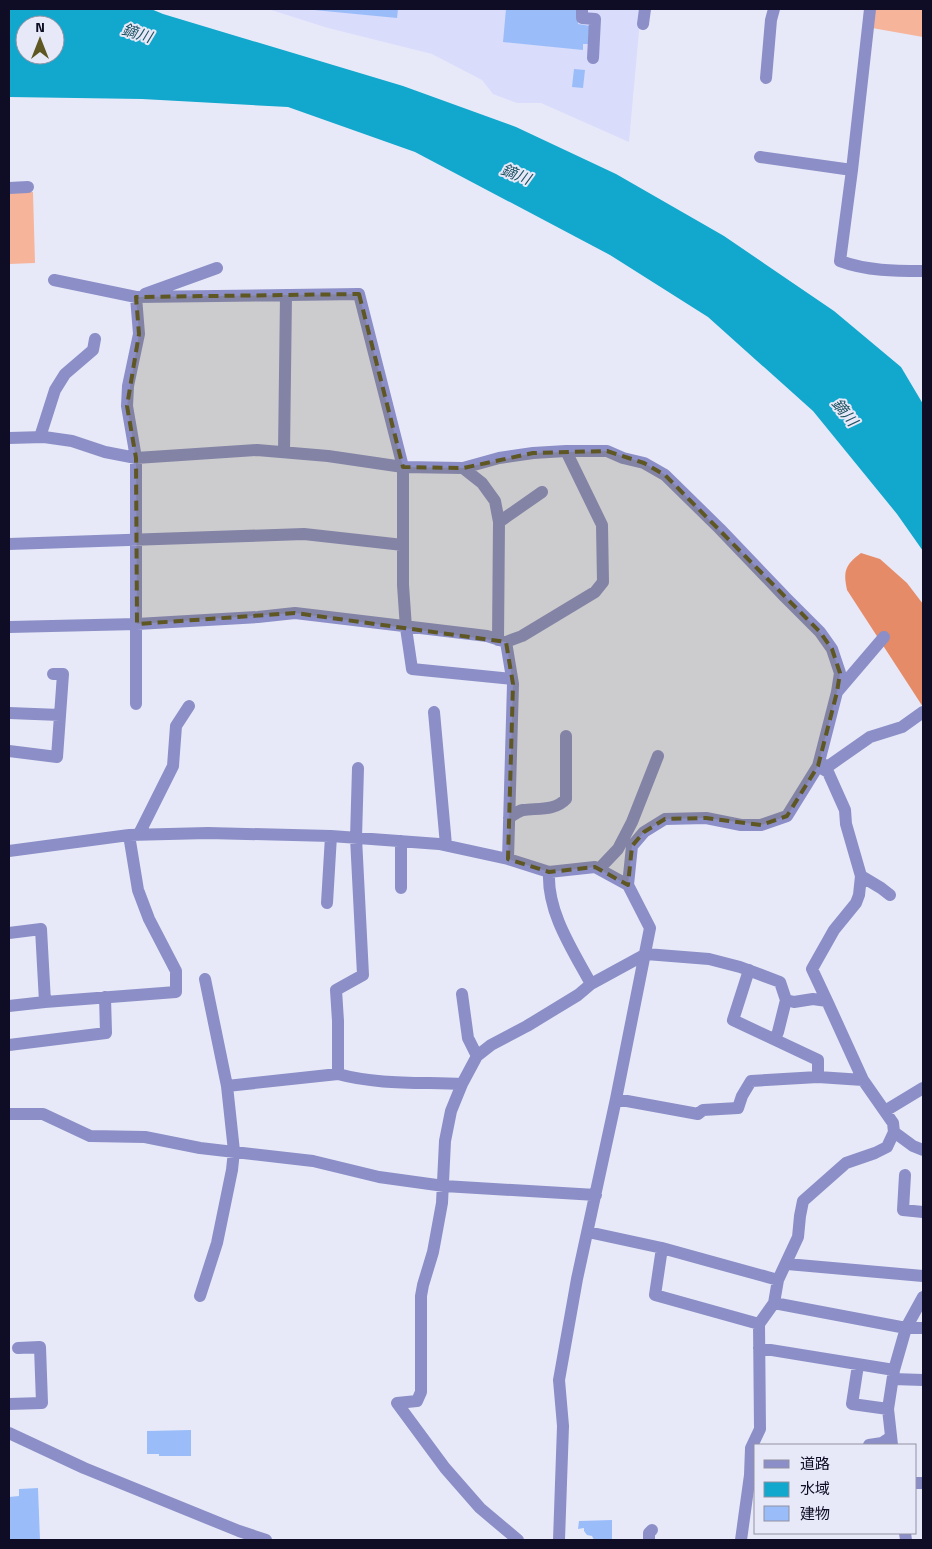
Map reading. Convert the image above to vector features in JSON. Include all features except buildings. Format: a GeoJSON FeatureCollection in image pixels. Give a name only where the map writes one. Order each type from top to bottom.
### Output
{"type":"FeatureCollection","features":[{"type":"Feature","properties":{"kind":"street"},"geometry":{"type":"LineString","coordinates":[[582,9],[582,18],[595,19],[593,58]]}},
{"type":"Feature","properties":{"kind":"street"},"geometry":{"type":"LineString","coordinates":[[643,24],[645,9]]}},
{"type":"Feature","properties":{"kind":"street"},"geometry":{"type":"LineString","coordinates":[[766,78],[771,20],[774,9]]}},
{"type":"Feature","properties":{"kind":"street"},"geometry":{"type":"LineString","coordinates":[[870,9],[840,261],[856,267],[897,271],[923,271]]}},
{"type":"Feature","properties":{"kind":"street"},"geometry":{"type":"LineString","coordinates":[[760,157],[852,170]]}},
{"type":"Feature","properties":{"kind":"street"},"geometry":{"type":"LineString","coordinates":[[9,188],[28,188]]}},
{"type":"Feature","properties":{"kind":"street"},"geometry":{"type":"LineString","coordinates":[[136,297],[217,268]]}},
{"type":"Feature","properties":{"kind":"street"},"geometry":{"type":"LineString","coordinates":[[54,280],[136,297],[359,294],[403,466],[406,628],[412,669],[512,679]]}},
{"type":"Feature","properties":{"kind":"street"},"geometry":{"type":"LineString","coordinates":[[284,452],[286,295]]}},
{"type":"Feature","properties":{"kind":"street"},"geometry":{"type":"LineString","coordinates":[[136,297],[139,334],[128,386],[127,406],[136,458],[136,704]]}},
{"type":"Feature","properties":{"kind":"street"},"geometry":{"type":"LineString","coordinates":[[40,437],[55,390],[65,374],[93,350],[95,339]]}},
{"type":"Feature","properties":{"kind":"street"},"geometry":{"type":"LineString","coordinates":[[9,438],[40,437],[72,441],[105,452],[136,458],[257,450],[328,456],[403,466],[463,468],[499,458],[566,451],[607,451],[623,458],[644,463],[665,475],[720,528],[820,632],[832,650],[840,673],[818,766],[787,816],[761,825],[741,825],[706,818],[665,819],[644,832],[632,846],[628,885],[650,928],[616,1099],[577,1279],[559,1380],[562,1426],[559,1540]]}},
{"type":"Feature","properties":{"kind":"street"},"geometry":{"type":"LineString","coordinates":[[9,627],[137,624],[295,613],[406,628],[488,636],[502,641],[522,636],[595,592],[603,582],[602,526],[566,451]]}},
{"type":"Feature","properties":{"kind":"street"},"geometry":{"type":"LineString","coordinates":[[463,468],[482,483],[495,501],[499,522],[502,641],[512,679],[508,859]]}},
{"type":"Feature","properties":{"kind":"street"},"geometry":{"type":"LineString","coordinates":[[499,522],[542,492]]}},
{"type":"Feature","properties":{"kind":"street"},"geometry":{"type":"LineString","coordinates":[[9,544],[304,534],[403,545]]}},
{"type":"Feature","properties":{"kind":"street"},"geometry":{"type":"LineString","coordinates":[[837,692],[884,637]]}},
{"type":"Feature","properties":{"kind":"street"},"geometry":{"type":"LineString","coordinates":[[9,751],[57,757],[63,674],[53,674]]}},
{"type":"Feature","properties":{"kind":"street"},"geometry":{"type":"LineString","coordinates":[[9,1006],[176,992],[176,971],[153,927],[138,890],[134,834],[173,766],[176,726],[189,706]]}},
{"type":"Feature","properties":{"kind":"street"},"geometry":{"type":"LineString","coordinates":[[434,712],[446,845]]}},
{"type":"Feature","properties":{"kind":"street"},"geometry":{"type":"LineString","coordinates":[[818,766],[830,765],[870,737],[902,727],[923,712]]}},
{"type":"Feature","properties":{"kind":"street"},"geometry":{"type":"LineString","coordinates":[[9,713],[60,715]]}},
{"type":"Feature","properties":{"kind":"street"},"geometry":{"type":"LineString","coordinates":[[509,818],[522,810],[552,807],[561,804],[566,799],[566,736]]}},
{"type":"Feature","properties":{"kind":"street"},"geometry":{"type":"LineString","coordinates":[[599,869],[618,849],[632,822],[658,756]]}},
{"type":"Feature","properties":{"kind":"street"},"geometry":{"type":"LineString","coordinates":[[741,1540],[748,1492],[751,1448],[760,1429],[758,1324],[774,1303],[778,1280],[798,1237],[803,1201],[846,1163],[887,1147],[894,1132],[893,1123],[863,1080],[812,969],[834,930],[856,903],[861,876],[846,824],[845,810],[828,772],[818,766]]}},
{"type":"Feature","properties":{"kind":"street"},"geometry":{"type":"LineString","coordinates":[[338,1074],[336,990],[363,975],[356,838],[358,768]]}},
{"type":"Feature","properties":{"kind":"street"},"geometry":{"type":"LineString","coordinates":[[9,851],[134,834],[208,833],[331,836],[446,845],[508,859],[549,872],[595,866],[628,885]]}},
{"type":"Feature","properties":{"kind":"street"},"geometry":{"type":"LineString","coordinates":[[327,903],[331,836]]}},
{"type":"Feature","properties":{"kind":"street"},"geometry":{"type":"LineString","coordinates":[[401,841],[401,888]]}},
{"type":"Feature","properties":{"kind":"street"},"geometry":{"type":"LineString","coordinates":[[549,872],[548,883],[559,925],[591,984]]}},
{"type":"Feature","properties":{"kind":"street"},"geometry":{"type":"LineString","coordinates":[[861,876],[890,895]]}},
{"type":"Feature","properties":{"kind":"street"},"geometry":{"type":"LineString","coordinates":[[9,933],[41,929],[44,1002]]}},
{"type":"Feature","properties":{"kind":"street"},"geometry":{"type":"LineString","coordinates":[[518,1540],[480,1508],[451,1475],[397,1404],[417,1401],[421,1392],[421,1296],[438,1230],[444,1186],[445,1140],[451,1110],[462,1084],[478,1056],[490,1045],[527,1026],[578,995],[591,984],[646,954],[709,959],[748,970],[780,982],[786,1000],[775,1039]]}},
{"type":"Feature","properties":{"kind":"street"},"geometry":{"type":"LineString","coordinates":[[748,970],[733,1020],[818,1060],[818,1076]]}},
{"type":"Feature","properties":{"kind":"street"},"geometry":{"type":"LineString","coordinates":[[200,1296],[217,1243],[234,1151],[227,1086],[205,980]]}},
{"type":"Feature","properties":{"kind":"street"},"geometry":{"type":"LineString","coordinates":[[462,994],[468,1038],[478,1056]]}},
{"type":"Feature","properties":{"kind":"street"},"geometry":{"type":"LineString","coordinates":[[9,1045],[106,1033],[104,997]]}},
{"type":"Feature","properties":{"kind":"street"},"geometry":{"type":"LineString","coordinates":[[786,1000],[794,1002],[812,999],[827,1001]]}},
{"type":"Feature","properties":{"kind":"street"},"geometry":{"type":"LineString","coordinates":[[227,1086],[338,1074],[352,1078],[387,1081],[462,1084]]}},
{"type":"Feature","properties":{"kind":"street"},"geometry":{"type":"LineString","coordinates":[[616,1099],[698,1114],[703,1110],[738,1108],[742,1096],[751,1081],[818,1076],[863,1080]]}},
{"type":"Feature","properties":{"kind":"street"},"geometry":{"type":"LineString","coordinates":[[885,1111],[923,1088]]}},
{"type":"Feature","properties":{"kind":"street"},"geometry":{"type":"LineString","coordinates":[[9,1114],[42,1114],[90,1136],[145,1136],[200,1148],[313,1161],[379,1177],[444,1186],[596,1195]]}},
{"type":"Feature","properties":{"kind":"street"},"geometry":{"type":"LineString","coordinates":[[894,1132],[913,1146],[923,1150]]}},
{"type":"Feature","properties":{"kind":"street"},"geometry":{"type":"LineString","coordinates":[[904,1175],[903,1210],[923,1212]]}},
{"type":"Feature","properties":{"kind":"street"},"geometry":{"type":"LineString","coordinates":[[588,1232],[662,1248],[778,1280]]}},
{"type":"Feature","properties":{"kind":"street"},"geometry":{"type":"LineString","coordinates":[[662,1248],[654,1295],[758,1324]]}},
{"type":"Feature","properties":{"kind":"street"},"geometry":{"type":"LineString","coordinates":[[787,1264],[923,1276]]}},
{"type":"Feature","properties":{"kind":"street"},"geometry":{"type":"LineString","coordinates":[[876,1444],[892,1441],[888,1409],[893,1375],[906,1328],[923,1297]]}},
{"type":"Feature","properties":{"kind":"street"},"geometry":{"type":"LineString","coordinates":[[774,1303],[906,1328],[923,1328]]}},
{"type":"Feature","properties":{"kind":"street"},"geometry":{"type":"LineString","coordinates":[[9,1404],[42,1403],[40,1347],[18,1348]]}},
{"type":"Feature","properties":{"kind":"street"},"geometry":{"type":"LineString","coordinates":[[759,1348],[858,1365],[893,1375],[923,1380]]}},
{"type":"Feature","properties":{"kind":"street"},"geometry":{"type":"LineString","coordinates":[[858,1365],[852,1404],[888,1409]]}},
{"type":"Feature","properties":{"kind":"street"},"geometry":{"type":"LineString","coordinates":[[9,1433],[237,1536],[266,1540]]}},
{"type":"Feature","properties":{"kind":"highlighted area"},"geometry":{"type":"Polygon","coordinates":[[[359,294],[403,467],[463,468],[533,453],[607,451],[644,463],[665,475],[820,632],[832,649],[840,673],[818,766],[787,816],[761,825],[706,818],[665,819],[644,832],[632,846],[628,885],[595,867],[549,872],[508,859],[513,684],[506,642],[295,613],[137,624],[136,458],[127,406],[139,334],[136,297],[359,294]]]}},
{"type":"Feature","properties":{"kind":"shaded area"},"geometry":{"type":"Polygon","coordinates":[[[268,9],[641,9],[629,142],[541,103],[517,103],[493,94],[482,80],[432,54],[328,28],[268,9]]]}},
{"type":"Feature","properties":{"kind":"shaded area"},"geometry":{"type":"Polygon","coordinates":[[[873,9],[923,9],[923,37],[872,28],[873,9]]]}},
{"type":"Feature","properties":{"kind":"shaded area"},"geometry":{"type":"Polygon","coordinates":[[[9,192],[33,192],[35,263],[9,264],[9,192]]]}},
{"type":"Feature","properties":{"kind":"shaded area"},"geometry":{"type":"Polygon","coordinates":[[[861,553],[880,559],[907,583],[923,604],[923,707],[847,590],[846,569],[861,553]]]}},
{"type":"Feature","properties":{"kind":"water","name":"鏑川"},"geometry":{"type":"Polygon","coordinates":[[[9,9],[151,9],[403,86],[516,127],[616,174],[724,236],[834,311],[901,367],[923,404],[923,551],[897,514],[813,411],[708,317],[610,255],[415,152],[288,107],[142,99],[9,97],[9,9]]]}}]}
